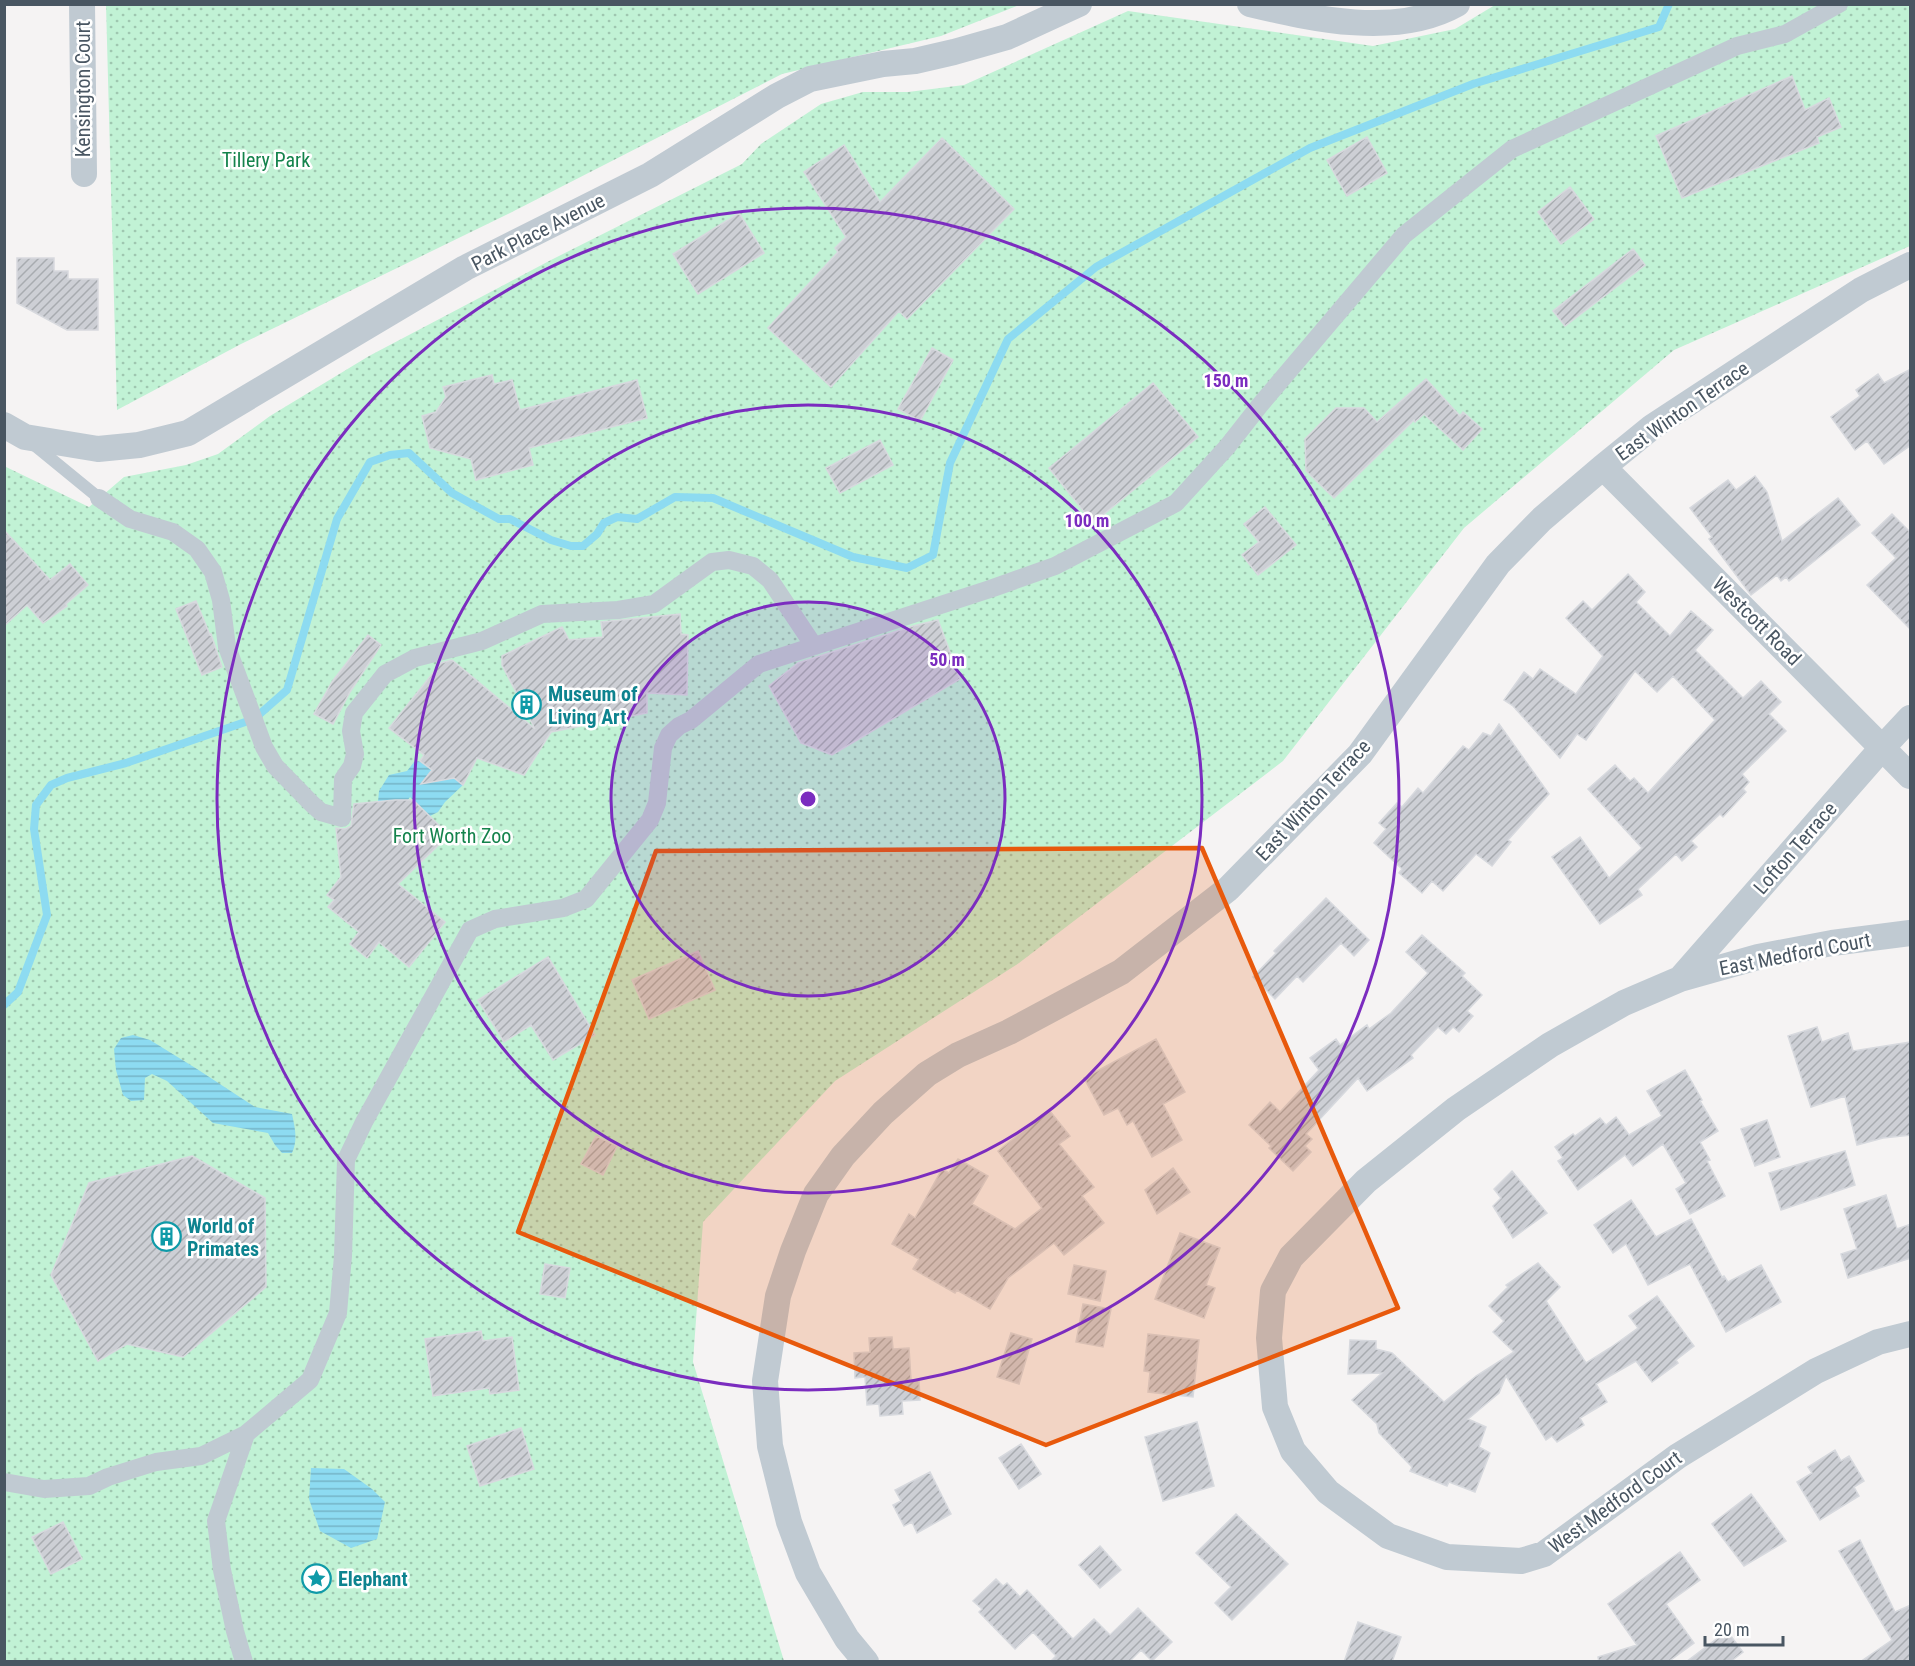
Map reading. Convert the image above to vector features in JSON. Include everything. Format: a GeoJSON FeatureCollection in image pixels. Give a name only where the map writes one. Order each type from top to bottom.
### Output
{"type":"FeatureCollection","features":[{"type":"Feature","properties":{"kind":"street","name":"Kensington Court"},"geometry":{"type":"LineString","coordinates":[[82,4],[84,174]]}},
{"type":"Feature","properties":{"kind":"street","name":"Park Place Avenue"},"geometry":{"type":"LineString","coordinates":[[15,431],[98,449],[139,445],[188,433],[465,268],[650,176],[777,96],[810,79],[954,52],[1007,37],[1079,4]]}},
{"type":"Feature","properties":{"kind":"street"},"geometry":{"type":"LineString","coordinates":[[1250,4],[1302,10],[1371,23],[1405,22],[1449,9],[1457,4]]}},
{"type":"Feature","properties":{"kind":"street"},"geometry":{"type":"LineString","coordinates":[[4,1482],[44,1489],[89,1486],[108,1477],[156,1462],[201,1456],[246,1434],[310,1380],[338,1313],[343,1256],[346,1160],[364,1122],[470,930],[495,919],[563,908],[586,899],[650,820],[657,803],[663,748],[669,735],[679,726],[691,720],[759,664],[1055,566],[1176,502],[1227,447],[1404,235],[1512,149],[1737,46],[1785,34],[1839,4]]}},
{"type":"Feature","properties":{"kind":"street","name":"East Winton Terrace"},"geometry":{"type":"LineString","coordinates":[[866,1662],[847,1639],[808,1573],[789,1522],[770,1446],[765,1381],[778,1296],[792,1251],[816,1194],[843,1156],[883,1113],[927,1074],[958,1055],[1009,1032],[1121,972],[1228,889],[1360,754],[1498,564],[1542,519],[1603,467],[1662,420],[1861,290],[1911,265]]}},
{"type":"Feature","properties":{"kind":"street","name":"Westcott Road"},"geometry":{"type":"LineString","coordinates":[[1603,467],[1911,776]]}},
{"type":"Feature","properties":{"kind":"street"},"geometry":{"type":"LineString","coordinates":[[99,498],[130,519],[173,532],[197,549],[213,572],[221,600],[227,647],[264,747],[275,766],[312,804],[321,812],[342,818],[343,779],[352,766],[355,754],[351,731],[354,713],[385,674],[414,658],[482,641],[542,614],[618,610],[654,604],[711,562],[729,560],[753,566],[770,580],[814,646]]}},
{"type":"Feature","properties":{"kind":"street","name":"Lofton Terrace"},"geometry":{"type":"LineString","coordinates":[[1680,979],[1882,747],[1911,718]]}},
{"type":"Feature","properties":{"kind":"street","name":"East Medford Court"},"geometry":{"type":"LineString","coordinates":[[1680,979],[1758,957],[1832,943],[1911,933]]}},
{"type":"Feature","properties":{"kind":"street","name":"West Medford Court"},"geometry":{"type":"LineString","coordinates":[[1680,979],[1624,1003],[1569,1035],[1456,1109],[1366,1181],[1291,1257],[1273,1291],[1269,1338],[1275,1407],[1293,1451],[1328,1492],[1388,1536],[1447,1557],[1521,1561],[1544,1554],[1678,1456],[1816,1371],[1878,1342],[1911,1334]]}},
{"type":"Feature","properties":{"kind":"street"},"geometry":{"type":"LineString","coordinates":[[244,1662],[222,1570],[216,1521],[246,1434]]}},
{"type":"Feature","properties":{"kind":"lane"},"geometry":{"type":"LineString","coordinates":[[15,431],[99,498]]}},
{"type":"Feature","properties":{"kind":"highlighted area"},"geometry":{"type":"Polygon","coordinates":[[[1202,848],[1398,1308],[1046,1445],[518,1232],[656,851],[1202,848]]]}},
{"type":"Feature","properties":{"kind":"green space","name":"Tillery Park"},"geometry":{"type":"Polygon","coordinates":[[[106,5],[1019,5],[941,36],[782,74],[510,213],[241,344],[117,410],[106,5]]]}},
{"type":"Feature","properties":{"kind":"green space","name":"Fort Worth Zoo"},"geometry":{"type":"Polygon","coordinates":[[[1495,5],[1910,5],[1910,246],[1674,350],[1464,528],[1283,761],[1019,963],[835,1081],[703,1222],[693,1362],[784,1661],[5,1661],[4,466],[89,507],[124,477],[186,465],[218,454],[270,416],[369,356],[551,260],[742,164],[761,144],[821,104],[863,92],[908,92],[964,85],[1128,11],[1373,46],[1455,29],[1495,5]]]}},
{"type":"Feature","properties":{"kind":"water"},"geometry":{"type":"Polygon","coordinates":[[[420,761],[444,780],[454,778],[463,785],[438,812],[430,816],[410,797],[405,804],[401,800],[378,802],[379,791],[389,775],[407,771],[414,762],[420,761]]]}},
{"type":"Feature","properties":{"kind":"water"},"geometry":{"type":"Polygon","coordinates":[[[133,1035],[150,1040],[255,1107],[292,1114],[295,1139],[292,1153],[282,1153],[268,1133],[213,1123],[167,1081],[152,1074],[145,1078],[144,1100],[131,1101],[123,1095],[116,1070],[114,1049],[121,1038],[133,1035]]]}},
{"type":"Feature","properties":{"kind":"water"},"geometry":{"type":"Polygon","coordinates":[[[311,1468],[344,1469],[372,1489],[385,1502],[377,1539],[351,1548],[320,1531],[309,1499],[311,1468]]]}},
{"type":"Feature","properties":{"kind":"building"},"geometry":{"type":"Polygon","coordinates":[[[1792,76],[1805,110],[1829,98],[1841,127],[1817,137],[1819,143],[1682,198],[1656,136],[1792,76]]]}},
{"type":"Feature","properties":{"kind":"building"},"geometry":{"type":"Polygon","coordinates":[[[1367,137],[1387,173],[1347,196],[1327,160],[1367,137]]]}},
{"type":"Feature","properties":{"kind":"building"},"geometry":{"type":"Polygon","coordinates":[[[942,138],[1014,209],[907,319],[899,311],[831,387],[768,328],[838,252],[835,248],[846,237],[804,172],[844,145],[880,202],[942,138]]]}},
{"type":"Feature","properties":{"kind":"building"},"geometry":{"type":"Polygon","coordinates":[[[1570,187],[1594,219],[1561,244],[1538,212],[1570,187]]]}},
{"type":"Feature","properties":{"kind":"building"},"geometry":{"type":"Polygon","coordinates":[[[739,213],[764,253],[698,294],[673,254],[739,213]]]}},
{"type":"Feature","properties":{"kind":"building"},"geometry":{"type":"Polygon","coordinates":[[[1633,249],[1645,265],[1565,326],[1553,311],[1633,249]]]}},
{"type":"Feature","properties":{"kind":"building"},"geometry":{"type":"Polygon","coordinates":[[[17,258],[54,258],[54,271],[68,271],[68,279],[98,279],[98,330],[67,330],[17,303],[17,258]]]}},
{"type":"Feature","properties":{"kind":"building"},"geometry":{"type":"Polygon","coordinates":[[[932,348],[953,360],[920,421],[898,409],[932,348]]]}},
{"type":"Feature","properties":{"kind":"building"},"geometry":{"type":"Polygon","coordinates":[[[1911,369],[1911,445],[1884,464],[1867,441],[1855,450],[1831,417],[1860,396],[1856,390],[1878,374],[1884,383],[1911,369]]]}},
{"type":"Feature","properties":{"kind":"building"},"geometry":{"type":"Polygon","coordinates":[[[492,375],[494,384],[512,380],[520,410],[637,380],[647,418],[529,448],[533,465],[476,480],[471,459],[430,448],[422,416],[436,412],[446,397],[443,387],[492,375]]]}},
{"type":"Feature","properties":{"kind":"building"},"geometry":{"type":"Polygon","coordinates":[[[1426,379],[1460,416],[1463,412],[1482,429],[1463,450],[1424,414],[1415,422],[1414,420],[1334,498],[1306,471],[1305,439],[1336,408],[1364,408],[1377,422],[1426,379]]]}},
{"type":"Feature","properties":{"kind":"building"},"geometry":{"type":"Polygon","coordinates":[[[1153,383],[1198,437],[1093,523],[1049,468],[1153,383]]]}},
{"type":"Feature","properties":{"kind":"building"},"geometry":{"type":"Polygon","coordinates":[[[880,440],[893,465],[840,493],[826,468],[880,440]]]}},
{"type":"Feature","properties":{"kind":"building"},"geometry":{"type":"Polygon","coordinates":[[[1755,476],[1767,492],[1782,541],[1838,498],[1860,525],[1789,581],[1786,577],[1781,581],[1777,575],[1751,595],[1709,539],[1712,537],[1690,508],[1728,480],[1736,490],[1755,476]]]}},
{"type":"Feature","properties":{"kind":"building"},"geometry":{"type":"Polygon","coordinates":[[[1265,507],[1296,545],[1258,575],[1242,555],[1259,542],[1244,524],[1265,507]]]}},
{"type":"Feature","properties":{"kind":"building"},"geometry":{"type":"Polygon","coordinates":[[[1892,514],[1911,533],[1911,630],[1867,585],[1896,558],[1872,533],[1892,514]]]}},
{"type":"Feature","properties":{"kind":"building"},"geometry":{"type":"Polygon","coordinates":[[[4,530],[50,580],[70,564],[88,585],[66,604],[67,606],[43,623],[27,605],[4,626],[4,530]]]}},
{"type":"Feature","properties":{"kind":"building"},"geometry":{"type":"Polygon","coordinates":[[[1628,574],[1645,592],[1636,602],[1670,636],[1691,611],[1713,630],[1695,650],[1743,698],[1761,681],[1781,702],[1769,714],[1786,731],[1742,774],[1749,782],[1743,789],[1746,792],[1723,817],[1720,814],[1691,841],[1697,847],[1682,861],[1676,854],[1638,889],[1642,895],[1600,924],[1552,857],[1580,837],[1609,878],[1642,848],[1588,789],[1615,765],[1630,781],[1634,778],[1648,793],[1715,720],[1673,676],[1657,692],[1635,671],[1586,740],[1577,734],[1560,758],[1513,706],[1504,700],[1524,672],[1533,679],[1540,669],[1576,694],[1603,656],[1566,618],[1583,601],[1592,610],[1628,574]]]}},
{"type":"Feature","properties":{"kind":"building"},"geometry":{"type":"Polygon","coordinates":[[[196,601],[211,634],[222,667],[202,675],[176,609],[196,601]]]}},
{"type":"Feature","properties":{"kind":"building","name":"Museum of Living Art"},"geometry":{"type":"Polygon","coordinates":[[[680,614],[681,634],[688,635],[687,695],[647,693],[647,713],[551,732],[524,775],[477,758],[463,785],[454,778],[421,784],[432,770],[420,761],[424,755],[389,728],[441,663],[452,660],[535,729],[502,665],[502,656],[562,627],[569,640],[603,637],[601,622],[680,614]]]}},
{"type":"Feature","properties":{"kind":"building"},"geometry":{"type":"Polygon","coordinates":[[[938,620],[960,679],[832,755],[801,743],[769,686],[798,663],[938,620]]]}},
{"type":"Feature","properties":{"kind":"building"},"geometry":{"type":"Polygon","coordinates":[[[368,635],[381,645],[350,692],[333,724],[314,714],[332,682],[368,635]]]}},
{"type":"Feature","properties":{"kind":"building"},"geometry":{"type":"Polygon","coordinates":[[[1499,724],[1549,794],[1508,840],[1511,842],[1492,866],[1476,854],[1443,891],[1432,881],[1422,893],[1399,873],[1402,869],[1374,843],[1386,829],[1379,823],[1397,803],[1402,807],[1418,788],[1423,793],[1463,746],[1469,750],[1483,733],[1491,736],[1499,724]]]}},
{"type":"Feature","properties":{"kind":"building"},"geometry":{"type":"Polygon","coordinates":[[[413,800],[449,835],[398,884],[445,922],[409,967],[379,942],[367,958],[350,944],[359,932],[328,907],[334,900],[327,895],[341,877],[336,828],[345,829],[351,826],[354,804],[413,800]]]}},
{"type":"Feature","properties":{"kind":"building"},"geometry":{"type":"Polygon","coordinates":[[[1326,898],[1369,940],[1354,956],[1341,943],[1303,982],[1297,976],[1275,999],[1253,977],[1276,953],[1274,951],[1326,898]]]}},
{"type":"Feature","properties":{"kind":"building"},"geometry":{"type":"Polygon","coordinates":[[[1422,935],[1465,973],[1462,976],[1482,995],[1467,1011],[1473,1016],[1459,1032],[1453,1027],[1446,1034],[1438,1027],[1411,1055],[1413,1058],[1367,1091],[1358,1078],[1306,1134],[1312,1139],[1305,1146],[1311,1152],[1293,1171],[1249,1125],[1270,1102],[1280,1112],[1319,1070],[1310,1058],[1336,1039],[1340,1045],[1367,1025],[1369,1029],[1391,1013],[1428,973],[1406,952],[1422,935]]]}},
{"type":"Feature","properties":{"kind":"building"},"geometry":{"type":"Polygon","coordinates":[[[698,951],[715,990],[649,1019],[632,980],[698,951]]]}},
{"type":"Feature","properties":{"kind":"building"},"geometry":{"type":"Polygon","coordinates":[[[548,957],[595,1035],[553,1060],[531,1025],[504,1042],[478,1000],[548,957]]]}},
{"type":"Feature","properties":{"kind":"building"},"geometry":{"type":"Polygon","coordinates":[[[1817,1027],[1822,1042],[1848,1033],[1853,1051],[1911,1042],[1911,1135],[1883,1138],[1857,1145],[1845,1096],[1811,1107],[1788,1036],[1817,1027]]]}},
{"type":"Feature","properties":{"kind":"building"},"geometry":{"type":"Polygon","coordinates":[[[1156,1039],[1185,1092],[1163,1104],[1182,1140],[1152,1157],[1133,1121],[1127,1125],[1118,1108],[1104,1115],[1084,1078],[1156,1039]]]}},
{"type":"Feature","properties":{"kind":"building"},"geometry":{"type":"Polygon","coordinates":[[[1685,1070],[1718,1131],[1700,1142],[1725,1196],[1690,1214],[1676,1189],[1686,1183],[1663,1144],[1633,1166],[1625,1155],[1578,1190],[1558,1161],[1563,1158],[1555,1147],[1600,1118],[1606,1125],[1616,1117],[1629,1135],[1662,1116],[1647,1091],[1685,1070]]]}},
{"type":"Feature","properties":{"kind":"building"},"geometry":{"type":"Polygon","coordinates":[[[1049,1110],[1070,1136],[1059,1144],[1094,1187],[1082,1196],[1104,1223],[1064,1255],[1054,1243],[1008,1278],[990,1309],[957,1290],[955,1293],[913,1269],[919,1259],[892,1244],[909,1214],[915,1218],[942,1169],[949,1173],[958,1159],[988,1176],[972,1204],[1015,1229],[1042,1208],[998,1151],[1049,1110]]]}},
{"type":"Feature","properties":{"kind":"building"},"geometry":{"type":"Polygon","coordinates":[[[1767,1120],[1780,1157],[1755,1166],[1741,1129],[1767,1120]]]}},
{"type":"Feature","properties":{"kind":"building"},"geometry":{"type":"Polygon","coordinates":[[[596,1136],[617,1146],[603,1175],[581,1164],[596,1136]]]}},
{"type":"Feature","properties":{"kind":"building"},"geometry":{"type":"Polygon","coordinates":[[[1845,1151],[1855,1185],[1781,1210],[1769,1173],[1845,1151]]]}},
{"type":"Feature","properties":{"kind":"building","name":"World of Primates"},"geometry":{"type":"Polygon","coordinates":[[[192,1156],[265,1198],[266,1287],[183,1357],[127,1344],[98,1361],[51,1275],[89,1183],[192,1156]]]}},
{"type":"Feature","properties":{"kind":"building"},"geometry":{"type":"Polygon","coordinates":[[[1173,1168],[1190,1192],[1157,1214],[1145,1190],[1173,1168]]]}},
{"type":"Feature","properties":{"kind":"building"},"geometry":{"type":"Polygon","coordinates":[[[1512,1171],[1547,1213],[1513,1238],[1493,1206],[1501,1198],[1494,1189],[1512,1171]]]}},
{"type":"Feature","properties":{"kind":"building"},"geometry":{"type":"Polygon","coordinates":[[[1886,1195],[1897,1229],[1911,1224],[1911,1258],[1848,1278],[1841,1254],[1857,1249],[1844,1209],[1886,1195]]]}},
{"type":"Feature","properties":{"kind":"building"},"geometry":{"type":"Polygon","coordinates":[[[1631,1200],[1656,1237],[1691,1219],[1722,1277],[1724,1276],[1728,1282],[1761,1265],[1781,1302],[1726,1332],[1690,1264],[1648,1285],[1626,1244],[1613,1253],[1594,1225],[1631,1200]]]}},
{"type":"Feature","properties":{"kind":"building"},"geometry":{"type":"Polygon","coordinates":[[[1180,1233],[1220,1248],[1206,1285],[1215,1288],[1204,1318],[1155,1299],[1180,1233]]]}},
{"type":"Feature","properties":{"kind":"building"},"geometry":{"type":"Polygon","coordinates":[[[1538,1263],[1560,1287],[1546,1301],[1586,1363],[1638,1328],[1629,1316],[1657,1296],[1694,1346],[1676,1360],[1678,1363],[1652,1382],[1636,1361],[1596,1384],[1607,1402],[1580,1418],[1584,1425],[1557,1442],[1552,1436],[1546,1440],[1506,1376],[1499,1393],[1468,1419],[1486,1427],[1479,1447],[1490,1453],[1475,1492],[1449,1482],[1447,1486],[1410,1471],[1412,1467],[1379,1433],[1377,1424],[1352,1400],[1382,1373],[1348,1374],[1350,1340],[1376,1341],[1376,1349],[1392,1353],[1444,1402],[1476,1376],[1514,1352],[1493,1332],[1504,1321],[1489,1306],[1508,1287],[1506,1285],[1538,1263]]]}},
{"type":"Feature","properties":{"kind":"building"},"geometry":{"type":"Polygon","coordinates":[[[545,1264],[570,1268],[565,1298],[540,1294],[545,1264]]]}},
{"type":"Feature","properties":{"kind":"building"},"geometry":{"type":"Polygon","coordinates":[[[1074,1265],[1106,1271],[1100,1301],[1068,1294],[1074,1265]]]}},
{"type":"Feature","properties":{"kind":"building"},"geometry":{"type":"Polygon","coordinates":[[[1083,1304],[1111,1309],[1103,1347],[1076,1342],[1083,1304]]]}},
{"type":"Feature","properties":{"kind":"building"},"geometry":{"type":"Polygon","coordinates":[[[481,1331],[483,1341],[512,1337],[519,1390],[490,1394],[489,1388],[433,1396],[425,1339],[481,1331]]]}},
{"type":"Feature","properties":{"kind":"building"},"geometry":{"type":"Polygon","coordinates":[[[1011,1333],[1032,1339],[1019,1384],[997,1377],[1011,1333]]]}},
{"type":"Feature","properties":{"kind":"building"},"geometry":{"type":"Polygon","coordinates":[[[1148,1334],[1199,1340],[1193,1397],[1148,1392],[1150,1372],[1144,1371],[1148,1334]]]}},
{"type":"Feature","properties":{"kind":"building"},"geometry":{"type":"Polygon","coordinates":[[[892,1337],[893,1349],[909,1348],[911,1380],[919,1380],[920,1400],[902,1401],[903,1414],[880,1416],[879,1404],[867,1405],[865,1377],[855,1378],[854,1353],[870,1352],[869,1338],[892,1337]]]}},
{"type":"Feature","properties":{"kind":"building"},"geometry":{"type":"Polygon","coordinates":[[[1197,1422],[1214,1486],[1163,1501],[1145,1437],[1197,1422]]]}},
{"type":"Feature","properties":{"kind":"building"},"geometry":{"type":"Polygon","coordinates":[[[521,1428],[534,1469],[480,1486],[467,1446],[521,1428]]]}},
{"type":"Feature","properties":{"kind":"building"},"geometry":{"type":"Polygon","coordinates":[[[1021,1444],[1041,1474],[1019,1489],[999,1458],[1021,1444]]]}},
{"type":"Feature","properties":{"kind":"building"},"geometry":{"type":"Polygon","coordinates":[[[1835,1450],[1841,1461],[1849,1456],[1864,1481],[1854,1487],[1859,1496],[1820,1520],[1797,1482],[1812,1473],[1808,1467],[1835,1450]]]}},
{"type":"Feature","properties":{"kind":"building"},"geometry":{"type":"Polygon","coordinates":[[[930,1472],[951,1514],[917,1533],[912,1522],[904,1526],[893,1505],[901,1501],[895,1490],[930,1472]]]}},
{"type":"Feature","properties":{"kind":"building"},"geometry":{"type":"Polygon","coordinates":[[[1751,1494],[1786,1541],[1744,1566],[1712,1524],[1751,1494]]]}},
{"type":"Feature","properties":{"kind":"building"},"geometry":{"type":"Polygon","coordinates":[[[1236,1514],[1288,1564],[1232,1620],[1215,1603],[1231,1587],[1196,1553],[1236,1514]]]}},
{"type":"Feature","properties":{"kind":"building"},"geometry":{"type":"Polygon","coordinates":[[[63,1522],[82,1559],[51,1574],[32,1537],[63,1522]]]}},
{"type":"Feature","properties":{"kind":"building"},"geometry":{"type":"Polygon","coordinates":[[[1860,1540],[1895,1612],[1911,1605],[1911,1662],[1860,1662],[1892,1640],[1839,1551],[1860,1540]]]}},
{"type":"Feature","properties":{"kind":"building"},"geometry":{"type":"Polygon","coordinates":[[[1100,1546],[1121,1570],[1100,1588],[1079,1565],[1100,1546]]]}},
{"type":"Feature","properties":{"kind":"building"},"geometry":{"type":"Polygon","coordinates":[[[1680,1552],[1700,1580],[1666,1604],[1694,1643],[1668,1662],[1599,1662],[1598,1657],[1637,1645],[1608,1604],[1680,1552]]]}},
{"type":"Feature","properties":{"kind":"building"},"geometry":{"type":"Polygon","coordinates":[[[996,1579],[1003,1586],[1007,1583],[1020,1597],[1027,1590],[1073,1639],[1094,1619],[1110,1635],[1138,1608],[1172,1642],[1152,1661],[1141,1650],[1129,1662],[1050,1662],[1056,1656],[1033,1632],[1015,1649],[979,1612],[982,1609],[973,1601],[996,1579]]]}},
{"type":"Feature","properties":{"kind":"building"},"geometry":{"type":"Polygon","coordinates":[[[1358,1622],[1401,1637],[1392,1662],[1344,1662],[1358,1622]]]}},
{"type":"Feature","properties":{"kind":"building"},"geometry":{"type":"Polygon","coordinates":[[[1727,1631],[1743,1652],[1730,1662],[1686,1662],[1727,1631]]]}},
{"type":"Feature","properties":{"kind":"waterway"},"geometry":{"type":"LineString","coordinates":[[4,1005],[18,992],[47,915],[34,829],[36,805],[51,785],[67,778],[126,763],[254,719],[287,690],[337,519],[370,462],[390,455],[409,453],[452,493],[499,519],[510,519],[551,540],[571,546],[583,546],[597,534],[604,523],[617,517],[637,519],[675,497],[713,498],[853,557],[907,568],[933,555],[950,463],[1008,339],[1096,267],[1310,148],[1473,84],[1659,27],[1669,4]]}},
{"type":"Feature","properties":{"kind":"place","name":"Museum of Living Art"},"geometry":{"type":"Point","coordinates":[527,705]}},
{"type":"Feature","properties":{"kind":"place","name":"World of Primates"},"geometry":{"type":"Point","coordinates":[166,1237]}},
{"type":"Feature","properties":{"kind":"place","name":"Elephant"},"geometry":{"type":"Point","coordinates":[317,1579]}}]}
